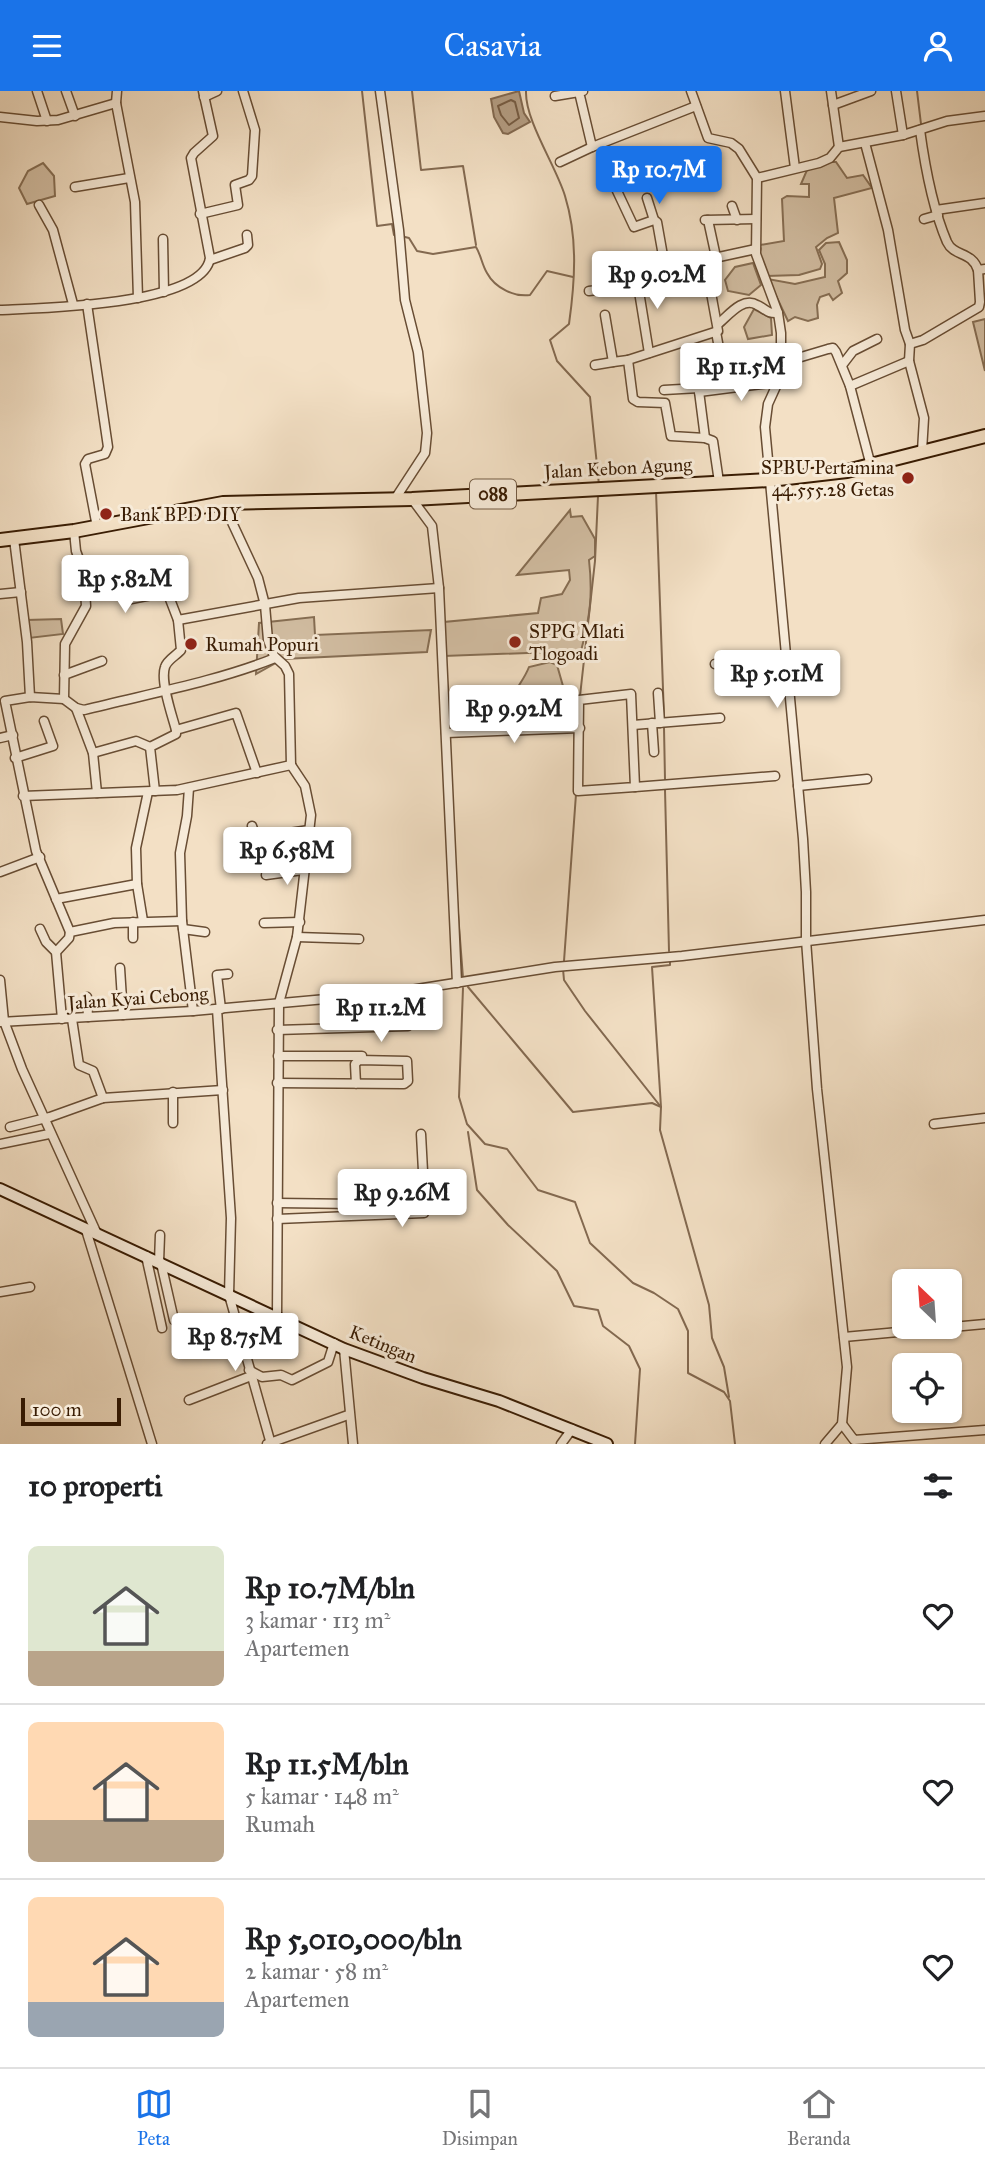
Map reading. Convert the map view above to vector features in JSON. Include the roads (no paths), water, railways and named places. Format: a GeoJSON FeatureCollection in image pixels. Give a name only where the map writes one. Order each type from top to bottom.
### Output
{"type":"FeatureCollection","features":[{"type":"Feature","properties":{"kind":"main road","name":"Jalan Kebon Agung"},"geometry":{"type":"LineString","coordinates":[[0,540],[74,531],[223,503],[412,499],[771,480],[847,471],[985,436]]}},
{"type":"Feature","properties":{"kind":"street"},"geometry":{"type":"LineString","coordinates":[[37,91],[47,121]]}},
{"type":"Feature","properties":{"kind":"street"},"geometry":{"type":"LineString","coordinates":[[66,91],[75,115]]}},
{"type":"Feature","properties":{"kind":"street"},"geometry":{"type":"LineString","coordinates":[[117,91],[116,103],[135,202],[138,298]]}},
{"type":"Feature","properties":{"kind":"street"},"geometry":{"type":"LineString","coordinates":[[0,310],[138,298],[192,281],[208,268],[210,260],[191,158],[212,136],[204,94],[217,91]]}},
{"type":"Feature","properties":{"kind":"street"},"geometry":{"type":"LineString","coordinates":[[200,214],[238,205],[235,185],[249,180],[252,176],[256,130],[243,91]]}},
{"type":"Feature","properties":{"kind":"street"},"geometry":{"type":"LineString","coordinates":[[380,91],[399,230],[405,300],[418,352],[427,433],[425,453],[395,499]]}},
{"type":"Feature","properties":{"kind":"street"},"geometry":{"type":"LineString","coordinates":[[691,91],[708,138],[731,143],[739,149],[757,178],[756,249],[762,273],[778,313],[782,363],[778,382],[768,404],[765,427],[798,786],[817,1089],[847,1367],[842,1424],[825,1444]]}},
{"type":"Feature","properties":{"kind":"street"},"geometry":{"type":"LineString","coordinates":[[785,91],[795,168]]}},
{"type":"Feature","properties":{"kind":"street"},"geometry":{"type":"LineString","coordinates":[[831,91],[839,147]]}},
{"type":"Feature","properties":{"kind":"street"},"geometry":{"type":"LineString","coordinates":[[833,105],[871,91]]}},
{"type":"Feature","properties":{"kind":"street"},"geometry":{"type":"LineString","coordinates":[[896,91],[903,135]]}},
{"type":"Feature","properties":{"kind":"street"},"geometry":{"type":"LineString","coordinates":[[555,96],[581,92],[592,147]]}},
{"type":"Feature","properties":{"kind":"street"},"geometry":{"type":"LineString","coordinates":[[0,117],[47,121],[116,103]]}},
{"type":"Feature","properties":{"kind":"street"},"geometry":{"type":"LineString","coordinates":[[560,162],[695,106]]}},
{"type":"Feature","properties":{"kind":"street"},"geometry":{"type":"LineString","coordinates":[[757,178],[825,161],[839,147],[903,135],[947,121],[985,116]]}},
{"type":"Feature","properties":{"kind":"street"},"geometry":{"type":"LineString","coordinates":[[910,344],[923,340],[979,307],[982,269],[971,258],[949,246],[926,174],[920,130]]}},
{"type":"Feature","properties":{"kind":"street"},"geometry":{"type":"LineString","coordinates":[[865,143],[888,230],[905,330],[910,344],[909,361],[924,418],[922,451]]}},
{"type":"Feature","properties":{"kind":"street"},"geometry":{"type":"LineString","coordinates":[[610,176],[634,227],[654,220]]}},
{"type":"Feature","properties":{"kind":"street"},"geometry":{"type":"LineString","coordinates":[[75,187],[129,179]]}},
{"type":"Feature","properties":{"kind":"street"},"geometry":{"type":"LineString","coordinates":[[647,198],[657,222],[665,267]]}},
{"type":"Feature","properties":{"kind":"street"},"geometry":{"type":"LineString","coordinates":[[924,219],[937,212],[985,203]]}},
{"type":"Feature","properties":{"kind":"street"},"geometry":{"type":"LineString","coordinates":[[39,205],[53,230],[73,304]]}},
{"type":"Feature","properties":{"kind":"street"},"geometry":{"type":"LineString","coordinates":[[732,206],[737,220]]}},
{"type":"Feature","properties":{"kind":"street"},"geometry":{"type":"LineString","coordinates":[[716,257],[707,220],[757,219]]}},
{"type":"Feature","properties":{"kind":"street"},"geometry":{"type":"LineString","coordinates":[[210,260],[245,248],[248,245],[247,235]]}},
{"type":"Feature","properties":{"kind":"street"},"geometry":{"type":"LineString","coordinates":[[163,239],[164,292]]}},
{"type":"Feature","properties":{"kind":"street"},"geometry":{"type":"LineString","coordinates":[[598,279],[756,249]]}},
{"type":"Feature","properties":{"kind":"street"},"geometry":{"type":"LineString","coordinates":[[705,260],[719,348],[695,360],[705,438]]}},
{"type":"Feature","properties":{"kind":"street"},"geometry":{"type":"LineString","coordinates":[[636,273],[649,353]]}},
{"type":"Feature","properties":{"kind":"street"},"geometry":{"type":"LineString","coordinates":[[589,291],[638,285]]}},
{"type":"Feature","properties":{"kind":"street"},"geometry":{"type":"LineString","coordinates":[[595,365],[628,361],[717,328],[740,306],[749,302],[755,303],[767,313],[778,313]]}},
{"type":"Feature","properties":{"kind":"street"},"geometry":{"type":"LineString","coordinates":[[87,304],[108,447],[105,454],[88,459],[85,464],[97,527]]}},
{"type":"Feature","properties":{"kind":"street"},"geometry":{"type":"LineString","coordinates":[[606,315],[613,362]]}},
{"type":"Feature","properties":{"kind":"street"},"geometry":{"type":"LineString","coordinates":[[843,364],[853,351],[877,339]]}},
{"type":"Feature","properties":{"kind":"street"},"geometry":{"type":"LineString","coordinates":[[782,363],[833,348],[843,364],[871,466]]}},
{"type":"Feature","properties":{"kind":"street"},"geometry":{"type":"LineString","coordinates":[[628,361],[635,401],[665,403],[670,433],[674,438],[705,438],[713,442],[719,482]]}},
{"type":"Feature","properties":{"kind":"street"},"geometry":{"type":"LineString","coordinates":[[850,386],[909,361]]}},
{"type":"Feature","properties":{"kind":"street"},"geometry":{"type":"LineString","coordinates":[[664,390],[699,390],[778,382]]}},
{"type":"Feature","properties":{"kind":"street"},"geometry":{"type":"LineString","coordinates":[[412,499],[432,526],[439,588],[457,983]]}},
{"type":"Feature","properties":{"kind":"street"},"geometry":{"type":"LineString","coordinates":[[223,503],[258,578],[265,605],[268,640],[275,657],[289,674],[291,765],[305,786],[311,815],[303,870],[298,937],[279,1003],[277,1030],[277,1316]]}},
{"type":"Feature","properties":{"kind":"street"},"geometry":{"type":"LineString","coordinates":[[64,699],[65,644],[86,606],[84,577],[76,551],[74,531]]}},
{"type":"Feature","properties":{"kind":"street"},"geometry":{"type":"LineString","coordinates":[[14,538],[30,697]]}},
{"type":"Feature","properties":{"kind":"street"},"geometry":{"type":"LineString","coordinates":[[84,577],[126,600],[168,594],[178,620],[182,646],[179,653],[165,666],[166,689],[176,730]]}},
{"type":"Feature","properties":{"kind":"street"},"geometry":{"type":"LineString","coordinates":[[178,620],[334,594],[439,588]]}},
{"type":"Feature","properties":{"kind":"street"},"geometry":{"type":"LineString","coordinates":[[0,594],[21,592]]}},
{"type":"Feature","properties":{"kind":"street"},"geometry":{"type":"LineString","coordinates":[[56,952],[69,938],[70,932],[36,851],[13,735],[3,701],[30,697],[64,699],[76,708],[84,710],[247,668],[275,657]]}},
{"type":"Feature","properties":{"kind":"street"},"geometry":{"type":"LineString","coordinates":[[715,664],[787,658]]}},
{"type":"Feature","properties":{"kind":"street"},"geometry":{"type":"LineString","coordinates":[[64,675],[102,661]]}},
{"type":"Feature","properties":{"kind":"street"},"geometry":{"type":"LineString","coordinates":[[654,752],[658,693]]}},
{"type":"Feature","properties":{"kind":"street"},"geometry":{"type":"LineString","coordinates":[[635,787],[631,694],[579,700],[578,791],[635,787],[775,776]]}},
{"type":"Feature","properties":{"kind":"street"},"geometry":{"type":"LineString","coordinates":[[76,708],[93,753],[97,793]]}},
{"type":"Feature","properties":{"kind":"street"},"geometry":{"type":"LineString","coordinates":[[93,753],[136,741],[150,747],[170,738],[176,730],[236,713],[257,773]]}},
{"type":"Feature","properties":{"kind":"street"},"geometry":{"type":"LineString","coordinates":[[633,725],[720,718]]}},
{"type":"Feature","properties":{"kind":"street"},"geometry":{"type":"LineString","coordinates":[[16,758],[53,745],[44,722]]}},
{"type":"Feature","properties":{"kind":"street"},"geometry":{"type":"LineString","coordinates":[[446,733],[580,728]]}},
{"type":"Feature","properties":{"kind":"street"},"geometry":{"type":"LineString","coordinates":[[0,738],[13,735]]}},
{"type":"Feature","properties":{"kind":"street"},"geometry":{"type":"LineString","coordinates":[[143,921],[137,884],[137,842],[152,792],[150,747]]}},
{"type":"Feature","properties":{"kind":"street"},"geometry":{"type":"LineString","coordinates":[[23,796],[152,792],[189,788],[291,765]]}},
{"type":"Feature","properties":{"kind":"street"},"geometry":{"type":"LineString","coordinates":[[798,786],[867,779]]}},
{"type":"Feature","properties":{"kind":"street"},"geometry":{"type":"LineString","coordinates":[[189,788],[180,853],[182,925],[193,1011]]}},
{"type":"Feature","properties":{"kind":"street"},"geometry":{"type":"LineString","coordinates":[[253,826],[254,837],[257,838],[309,830]]}},
{"type":"Feature","properties":{"kind":"street"},"geometry":{"type":"LineString","coordinates":[[0,872],[40,857]]}},
{"type":"Feature","properties":{"kind":"street"},"geometry":{"type":"LineString","coordinates":[[266,876],[303,870]]}},
{"type":"Feature","properties":{"kind":"street"},"geometry":{"type":"LineString","coordinates":[[56,899],[137,884]]}},
{"type":"Feature","properties":{"kind":"street","name":"Jalan Kyai Cebong"},"geometry":{"type":"LineString","coordinates":[[2,1021],[193,1011],[392,993],[555,967],[682,956],[985,920]]}},
{"type":"Feature","properties":{"kind":"street"},"geometry":{"type":"LineString","coordinates":[[70,932],[114,923],[143,921],[182,925],[205,932]]}},
{"type":"Feature","properties":{"kind":"street"},"geometry":{"type":"LineString","coordinates":[[133,922],[133,938]]}},
{"type":"Feature","properties":{"kind":"street"},"geometry":{"type":"LineString","coordinates":[[264,923],[300,922]]}},
{"type":"Feature","properties":{"kind":"street"},"geometry":{"type":"LineString","coordinates":[[40,929],[46,942],[56,952],[62,1019]]}},
{"type":"Feature","properties":{"kind":"street"},"geometry":{"type":"LineString","coordinates":[[298,937],[359,939]]}},
{"type":"Feature","properties":{"kind":"street"},"geometry":{"type":"LineString","coordinates":[[120,968],[123,1015]]}},
{"type":"Feature","properties":{"kind":"street"},"geometry":{"type":"LineString","coordinates":[[228,974],[217,975],[232,1231],[229,1295],[250,1373],[270,1444],[348,1415]]}},
{"type":"Feature","properties":{"kind":"street"},"geometry":{"type":"LineString","coordinates":[[0,980],[2,1021],[97,1235]]}},
{"type":"Feature","properties":{"kind":"street"},"geometry":{"type":"LineString","coordinates":[[87,997],[88,1017]]}},
{"type":"Feature","properties":{"kind":"street"},"geometry":{"type":"LineString","coordinates":[[72,1019],[79,1065],[93,1071],[103,1098]]}},
{"type":"Feature","properties":{"kind":"street"},"geometry":{"type":"LineString","coordinates":[[277,1030],[408,1026]]}},
{"type":"Feature","properties":{"kind":"street"},"geometry":{"type":"LineString","coordinates":[[278,1056],[407,1056]]}},
{"type":"Feature","properties":{"kind":"street"},"geometry":{"type":"LineString","coordinates":[[277,1083],[356,1084],[406,1083],[407,1061],[359,1060],[355,1064],[356,1084]]}},
{"type":"Feature","properties":{"kind":"street"},"geometry":{"type":"LineString","coordinates":[[10,1127],[44,1119],[103,1098],[223,1090]]}},
{"type":"Feature","properties":{"kind":"street"},"geometry":{"type":"LineString","coordinates":[[173,1092],[173,1123]]}},
{"type":"Feature","properties":{"kind":"street"},"geometry":{"type":"LineString","coordinates":[[934,1123],[985,1118]]}},
{"type":"Feature","properties":{"kind":"street"},"geometry":{"type":"LineString","coordinates":[[0,1144],[50,1134]]}},
{"type":"Feature","properties":{"kind":"street"},"geometry":{"type":"LineString","coordinates":[[277,1219],[424,1213],[421,1135]]}},
{"type":"Feature","properties":{"kind":"street","name":"Ketingan"},"geometry":{"type":"LineString","coordinates":[[0,1189],[339,1346],[423,1378],[499,1401],[607,1444]]}},
{"type":"Feature","properties":{"kind":"street"},"geometry":{"type":"LineString","coordinates":[[277,1203],[358,1204]]}},
{"type":"Feature","properties":{"kind":"street"},"geometry":{"type":"LineString","coordinates":[[86,1230],[152,1444]]}},
{"type":"Feature","properties":{"kind":"street"},"geometry":{"type":"LineString","coordinates":[[160,1235],[160,1263],[174,1320]]}},
{"type":"Feature","properties":{"kind":"street"},"geometry":{"type":"LineString","coordinates":[[146,1256],[162,1328]]}},
{"type":"Feature","properties":{"kind":"street"},"geometry":{"type":"LineString","coordinates":[[0,1292],[30,1287]]}},
{"type":"Feature","properties":{"kind":"street"},"geometry":{"type":"LineString","coordinates":[[844,1337],[985,1324]]}},
{"type":"Feature","properties":{"kind":"street"},"geometry":{"type":"LineString","coordinates":[[189,1400],[250,1373],[262,1377],[281,1375],[292,1380],[328,1362],[339,1346]]}},
{"type":"Feature","properties":{"kind":"street"},"geometry":{"type":"LineString","coordinates":[[339,1346],[353,1444]]}},
{"type":"Feature","properties":{"kind":"street"},"geometry":{"type":"LineString","coordinates":[[842,1424],[854,1440],[985,1430]]}},
{"type":"Feature","properties":{"kind":"street"},"geometry":{"type":"LineString","coordinates":[[561,1444],[572,1429]]}},
{"type":"Feature","properties":{"kind":"water"},"geometry":{"type":"Polygon","coordinates":[[[519,91],[524,113],[530,122],[508,134],[503,133],[494,117],[491,99],[519,91]]]}},
{"type":"Feature","properties":{"kind":"waterway"},"geometry":{"type":"LineString","coordinates":[[362,91],[377,226],[392,224],[394,235]]}},
{"type":"Feature","properties":{"kind":"waterway"},"geometry":{"type":"LineString","coordinates":[[412,91],[421,170],[463,166],[476,245]]}},
{"type":"Feature","properties":{"kind":"waterway"},"geometry":{"type":"LineString","coordinates":[[526,91],[530,116],[565,196],[574,244],[569,324],[550,340],[557,361],[590,397],[599,485]]}},
{"type":"Feature","properties":{"kind":"waterway"},"geometry":{"type":"LineString","coordinates":[[917,91],[921,124]]}},
{"type":"Feature","properties":{"kind":"waterway"},"geometry":{"type":"LineString","coordinates":[[405,237],[409,238],[417,251],[433,254],[476,247],[490,278],[500,287],[518,295],[530,295],[547,271],[573,277]]}},
{"type":"Feature","properties":{"kind":"waterway"},"geometry":{"type":"LineString","coordinates":[[656,491],[664,717]]}},
{"type":"Feature","properties":{"kind":"waterway"},"geometry":{"type":"LineString","coordinates":[[580,696],[595,561],[598,496]]}},
{"type":"Feature","properties":{"kind":"waterway"},"geometry":{"type":"LineString","coordinates":[[664,728],[665,779]]}},
{"type":"Feature","properties":{"kind":"waterway"},"geometry":{"type":"LineString","coordinates":[[665,790],[669,951]]}},
{"type":"Feature","properties":{"kind":"waterway"},"geometry":{"type":"LineString","coordinates":[[564,961],[576,794]]}},
{"type":"Feature","properties":{"kind":"waterway"},"geometry":{"type":"LineString","coordinates":[[457,900],[463,978]]}},
{"type":"Feature","properties":{"kind":"waterway"},"geometry":{"type":"LineString","coordinates":[[468,987],[573,1112],[652,1103],[661,1107],[652,967],[670,965],[670,962]]}},
{"type":"Feature","properties":{"kind":"waterway"},"geometry":{"type":"LineString","coordinates":[[563,969],[564,980],[585,1011],[661,1107],[660,1130],[709,1305],[712,1338],[724,1367],[729,1397]]}},
{"type":"Feature","properties":{"kind":"waterway"},"geometry":{"type":"LineString","coordinates":[[463,988],[459,1097],[467,1124],[485,1144],[507,1149],[538,1190],[575,1202],[590,1243],[633,1283],[678,1309],[688,1331],[688,1373],[724,1392],[730,1401],[735,1444]]}},
{"type":"Feature","properties":{"kind":"waterway"},"geometry":{"type":"LineString","coordinates":[[468,1132],[477,1190],[508,1225],[557,1271],[574,1306],[598,1310],[603,1326],[629,1346],[640,1369],[635,1444]]}},
{"type":"Feature","properties":{"kind":"place","name":"SPBU Pertamina 44.555.28 Getas"},"geometry":{"type":"Point","coordinates":[908,478]}},
{"type":"Feature","properties":{"kind":"place","name":"Bank BPD DIY"},"geometry":{"type":"Point","coordinates":[106,514]}},
{"type":"Feature","properties":{"kind":"place","name":"SPPG Mlati Tlogoadi"},"geometry":{"type":"Point","coordinates":[515,642]}},
{"type":"Feature","properties":{"kind":"place","name":"Rumah Popuri"},"geometry":{"type":"Point","coordinates":[191,644]}}]}
